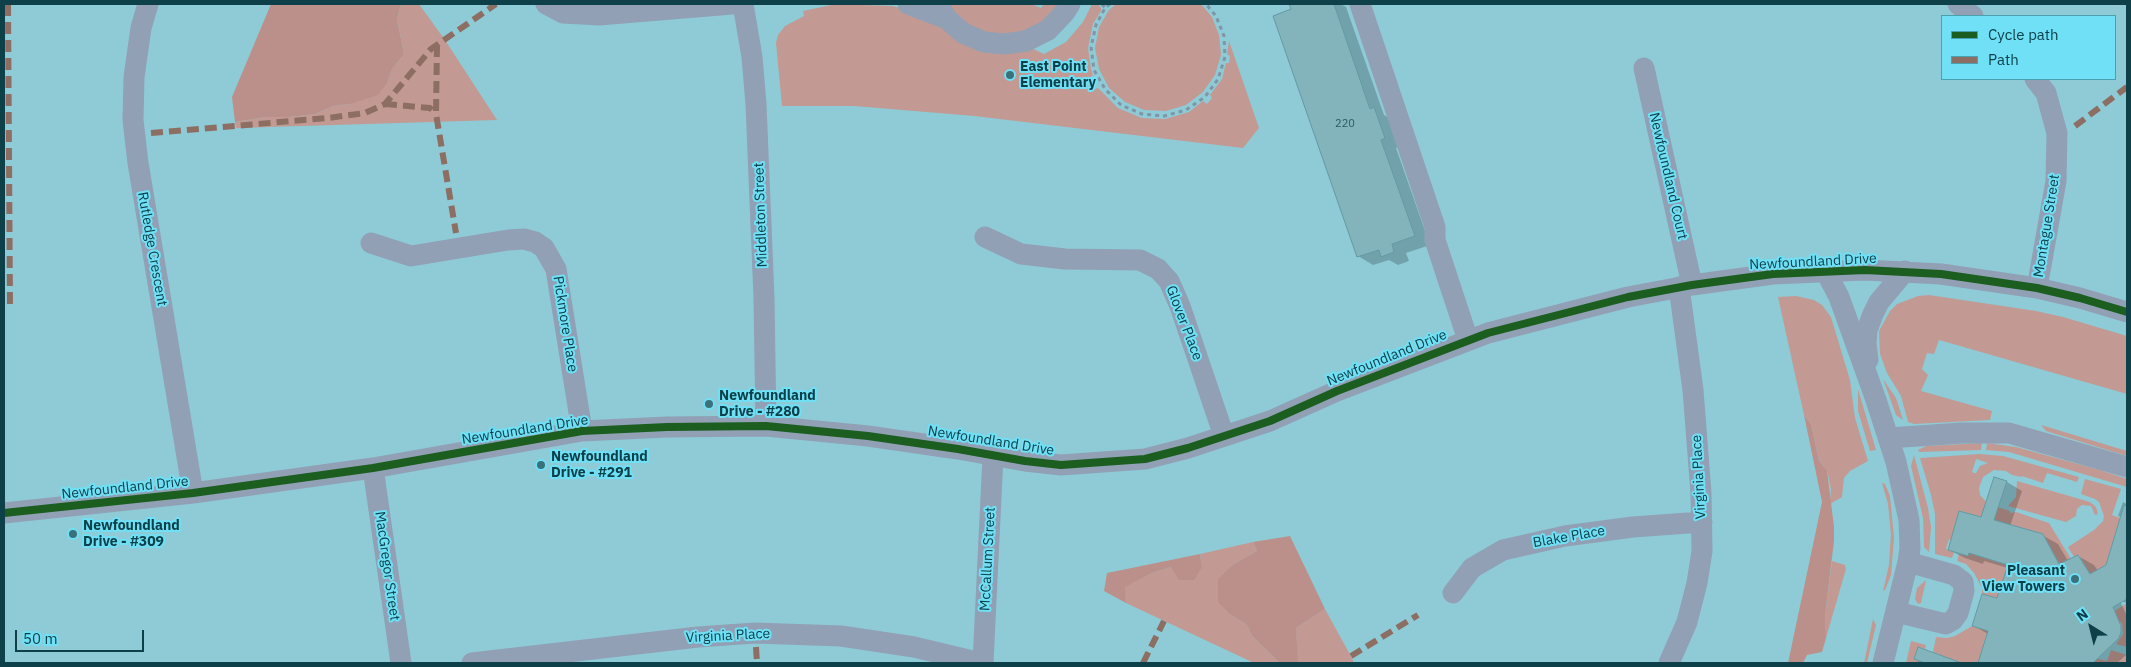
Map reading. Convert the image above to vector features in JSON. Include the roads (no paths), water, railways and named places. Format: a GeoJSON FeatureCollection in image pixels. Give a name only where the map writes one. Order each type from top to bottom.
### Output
{"type":"FeatureCollection","features":[{"type":"Feature","properties":{"kind":"street","name":"Rutledge Crescent"},"geometry":{"type":"LineString","coordinates":[[148,4],[141,28],[134,77],[133,120],[138,163],[193,493]]}},
{"type":"Feature","properties":{"kind":"street"},"geometry":{"type":"LineString","coordinates":[[546,4],[563,13],[600,15],[732,4]]}},
{"type":"Feature","properties":{"kind":"street","name":"Middleton Street"},"geometry":{"type":"LineString","coordinates":[[743,4],[752,57],[756,104],[764,298],[766,426]]}},
{"type":"Feature","properties":{"kind":"street"},"geometry":{"type":"LineString","coordinates":[[908,4],[943,11],[963,33],[984,42],[1004,44],[1026,41],[1048,30],[1070,4]]}},
{"type":"Feature","properties":{"kind":"street"},"geometry":{"type":"LineString","coordinates":[[1360,4],[1435,227],[1435,240],[1468,340]]}},
{"type":"Feature","properties":{"kind":"street"},"geometry":{"type":"LineString","coordinates":[[1958,4],[1972,15]]}},
{"type":"Feature","properties":{"kind":"street","name":"Newfoundland Court"},"geometry":{"type":"LineString","coordinates":[[1644,68],[1686,286]]}},
{"type":"Feature","properties":{"kind":"street","name":"Montague Street"},"geometry":{"type":"LineString","coordinates":[[2036,80],[2046,93],[2057,133],[2056,181],[2037,288]]}},
{"type":"Feature","properties":{"kind":"street","name":"Glover Place"},"geometry":{"type":"LineString","coordinates":[[985,237],[1021,254],[1065,259],[1140,260],[1158,268],[1169,281],[1180,306],[1224,436]]}},
{"type":"Feature","properties":{"kind":"street","name":"Pickmore Place"},"geometry":{"type":"LineString","coordinates":[[371,243],[411,256],[524,239],[535,242],[544,248],[556,270],[582,431]]}},
{"type":"Feature","properties":{"kind":"street","name":"Newfoundland Drive"},"geometry":{"type":"LineString","coordinates":[[4,513],[193,493],[373,468],[582,431],[666,427],[766,426],[868,436],[1061,465],[1145,459],[1188,448],[1270,421],[1338,391],[1468,340],[1553,315],[1686,286],[1773,274],[1866,270],[1905,271],[2037,288],[2127,312]]}},
{"type":"Feature","properties":{"kind":"street"},"geometry":{"type":"LineString","coordinates":[[1865,370],[1868,362],[1867,330],[1873,314],[1879,302],[1905,271]]}},
{"type":"Feature","properties":{"kind":"street"},"geometry":{"type":"LineString","coordinates":[[1826,272],[1839,297],[1865,370],[1888,438],[1906,501],[1910,532],[1908,562],[1883,663]]}},
{"type":"Feature","properties":{"kind":"street","name":"Virginia Place"},"geometry":{"type":"LineString","coordinates":[[1669,663],[1687,622],[1697,583],[1702,551],[1702,522],[1686,286]]}},
{"type":"Feature","properties":{"kind":"street"},"geometry":{"type":"LineString","coordinates":[[1888,438],[1962,432],[2009,433],[2127,466]]}},
{"type":"Feature","properties":{"kind":"street","name":"McCallum Street"},"geometry":{"type":"LineString","coordinates":[[982,663],[993,456]]}},
{"type":"Feature","properties":{"kind":"street","name":"MacGregor Street"},"geometry":{"type":"LineString","coordinates":[[373,468],[401,663]]}},
{"type":"Feature","properties":{"kind":"street","name":"Blake Place"},"geometry":{"type":"LineString","coordinates":[[1453,593],[1472,568],[1503,550],[1565,536],[1633,527],[1702,522]]}},
{"type":"Feature","properties":{"kind":"street"},"geometry":{"type":"LineString","coordinates":[[1896,612],[1946,624],[1953,620],[1958,613],[1964,591],[1963,582],[1954,575],[1908,562]]}},
{"type":"Feature","properties":{"kind":"street","name":"Virginia Place"},"geometry":{"type":"LineString","coordinates":[[472,663],[698,637],[755,633],[798,633],[841,636],[914,647],[982,663]]}},
{"type":"Feature","properties":{"kind":"place","name":"East Point Elementary"},"geometry":{"type":"Point","coordinates":[1010,75]}},
{"type":"Feature","properties":{"kind":"place","name":"Newfoundland Drive - #280"},"geometry":{"type":"Point","coordinates":[709,404]}},
{"type":"Feature","properties":{"kind":"place","name":"Newfoundland Drive - #291"},"geometry":{"type":"Point","coordinates":[541,465]}},
{"type":"Feature","properties":{"kind":"place","name":"Newfoundland Drive - #309"},"geometry":{"type":"Point","coordinates":[73,534]}},
{"type":"Feature","properties":{"kind":"place","name":"Pleasant View Towers"},"geometry":{"type":"Point","coordinates":[2075,579]}}]}
